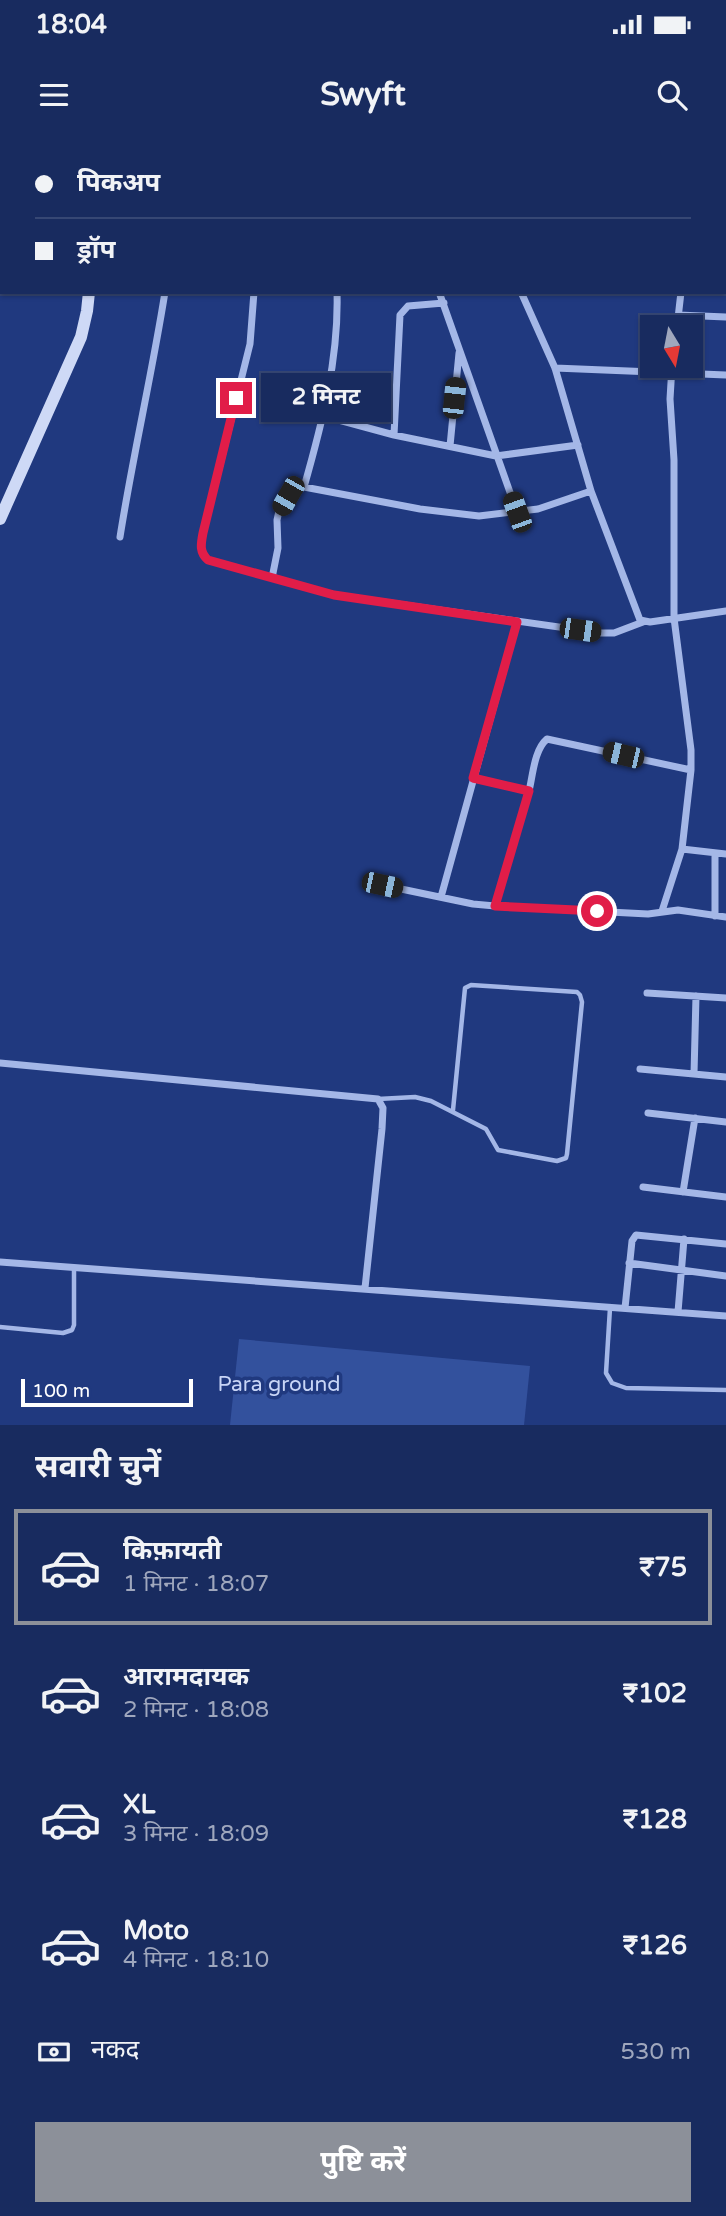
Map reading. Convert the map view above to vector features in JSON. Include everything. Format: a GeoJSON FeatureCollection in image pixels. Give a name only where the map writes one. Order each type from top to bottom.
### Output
{"type":"FeatureCollection","features":[{"type":"Feature","properties":{"kind":"street"},"geometry":{"type":"LineString","coordinates":[[0,519],[81,337],[89,294]]}},
{"type":"Feature","properties":{"kind":"street"},"geometry":{"type":"LineString","coordinates":[[120,537],[165,294]]}},
{"type":"Feature","properties":{"kind":"street"},"geometry":{"type":"LineString","coordinates":[[254,294],[250,344],[201,546],[203,555],[208,560],[334,595],[517,622],[614,633],[643,622],[726,611]]}},
{"type":"Feature","properties":{"kind":"street"},"geometry":{"type":"LineString","coordinates":[[304,487],[324,416],[338,318],[337,294]]}},
{"type":"Feature","properties":{"kind":"street"},"geometry":{"type":"LineString","coordinates":[[440,294],[517,512]]}},
{"type":"Feature","properties":{"kind":"street"},"geometry":{"type":"LineString","coordinates":[[523,294],[555,368],[591,491],[643,622]]}},
{"type":"Feature","properties":{"kind":"street"},"geometry":{"type":"LineString","coordinates":[[678,315],[680,294]]}},
{"type":"Feature","properties":{"kind":"street"},"geometry":{"type":"LineString","coordinates":[[394,435],[400,314],[408,306],[444,303]]}},
{"type":"Feature","properties":{"kind":"street"},"geometry":{"type":"LineString","coordinates":[[704,316],[726,317]]}},
{"type":"Feature","properties":{"kind":"street"},"geometry":{"type":"LineString","coordinates":[[450,446],[459,349]]}},
{"type":"Feature","properties":{"kind":"street"},"geometry":{"type":"LineString","coordinates":[[555,368],[640,369]]}},
{"type":"Feature","properties":{"kind":"street"},"geometry":{"type":"LineString","coordinates":[[704,373],[726,375]]}},
{"type":"Feature","properties":{"kind":"street"},"geometry":{"type":"LineString","coordinates":[[662,911],[681,849],[691,770],[691,750],[674,618],[672,378]]}},
{"type":"Feature","properties":{"kind":"street"},"geometry":{"type":"LineString","coordinates":[[324,416],[394,435],[496,456],[578,445]]}},
{"type":"Feature","properties":{"kind":"street"},"geometry":{"type":"LineString","coordinates":[[272,578],[278,548],[279,512],[292,492],[304,487],[421,509],[479,516],[538,509],[591,491]]}},
{"type":"Feature","properties":{"kind":"street"},"geometry":{"type":"LineString","coordinates":[[441,897],[517,622]]}},
{"type":"Feature","properties":{"kind":"street"},"geometry":{"type":"LineString","coordinates":[[495,906],[543,742],[548,739],[691,770]]}},
{"type":"Feature","properties":{"kind":"street"},"geometry":{"type":"LineString","coordinates":[[473,778],[529,791]]}},
{"type":"Feature","properties":{"kind":"street"},"geometry":{"type":"LineString","coordinates":[[681,849],[726,854]]}},
{"type":"Feature","properties":{"kind":"street"},"geometry":{"type":"LineString","coordinates":[[715,854],[715,916]]}},
{"type":"Feature","properties":{"kind":"street"},"geometry":{"type":"LineString","coordinates":[[382,885],[495,906],[648,914],[678,910],[726,917]]}},
{"type":"Feature","properties":{"kind":"street"},"geometry":{"type":"LineString","coordinates":[[647,993],[726,999]]}},
{"type":"Feature","properties":{"kind":"street"},"geometry":{"type":"LineString","coordinates":[[694,1074],[696,996]]}},
{"type":"Feature","properties":{"kind":"street"},"geometry":{"type":"LineString","coordinates":[[0,1063],[377,1099],[383,1108],[382,1129],[365,1288]]}},
{"type":"Feature","properties":{"kind":"street"},"geometry":{"type":"LineString","coordinates":[[640,1069],[726,1077]]}},
{"type":"Feature","properties":{"kind":"street"},"geometry":{"type":"LineString","coordinates":[[648,1113],[726,1122]]}},
{"type":"Feature","properties":{"kind":"street"},"geometry":{"type":"LineString","coordinates":[[683,1192],[695,1118]]}},
{"type":"Feature","properties":{"kind":"street"},"geometry":{"type":"LineString","coordinates":[[643,1187],[726,1197]]}},
{"type":"Feature","properties":{"kind":"street"},"geometry":{"type":"LineString","coordinates":[[625,1308],[632,1241],[636,1235],[726,1244]]}},
{"type":"Feature","properties":{"kind":"street"},"geometry":{"type":"LineString","coordinates":[[678,1312],[684,1239]]}},
{"type":"Feature","properties":{"kind":"street"},"geometry":{"type":"LineString","coordinates":[[0,1262],[726,1316]]}},
{"type":"Feature","properties":{"kind":"street"},"geometry":{"type":"LineString","coordinates":[[629,1263],[726,1276]]}},
{"type":"Feature","properties":{"kind":"lane"},"geometry":{"type":"LineString","coordinates":[[377,1099],[415,1097],[431,1101],[486,1129],[498,1150],[556,1161],[566,1158],[582,1002],[580,995],[577,992],[471,985],[465,988],[453,1110]]}},
{"type":"Feature","properties":{"kind":"lane"},"geometry":{"type":"LineString","coordinates":[[0,1327],[63,1333],[72,1329],[74,1268]]}},
{"type":"Feature","properties":{"kind":"lane"},"geometry":{"type":"LineString","coordinates":[[610,1308],[606,1373],[612,1383],[626,1388],[726,1390]]}},
{"type":"Feature","properties":{"kind":"green space","name":"Para ground"},"geometry":{"type":"Polygon","coordinates":[[[239,1339],[530,1366],[524,1425],[230,1425],[239,1339]]]}},
{"type":"Feature","properties":{"kind":"route"},"geometry":{"type":"LineString","coordinates":[[236,398],[203,533],[203,555],[208,560],[334,595],[517,622],[473,778],[529,791],[495,906],[597,911]]}}]}
